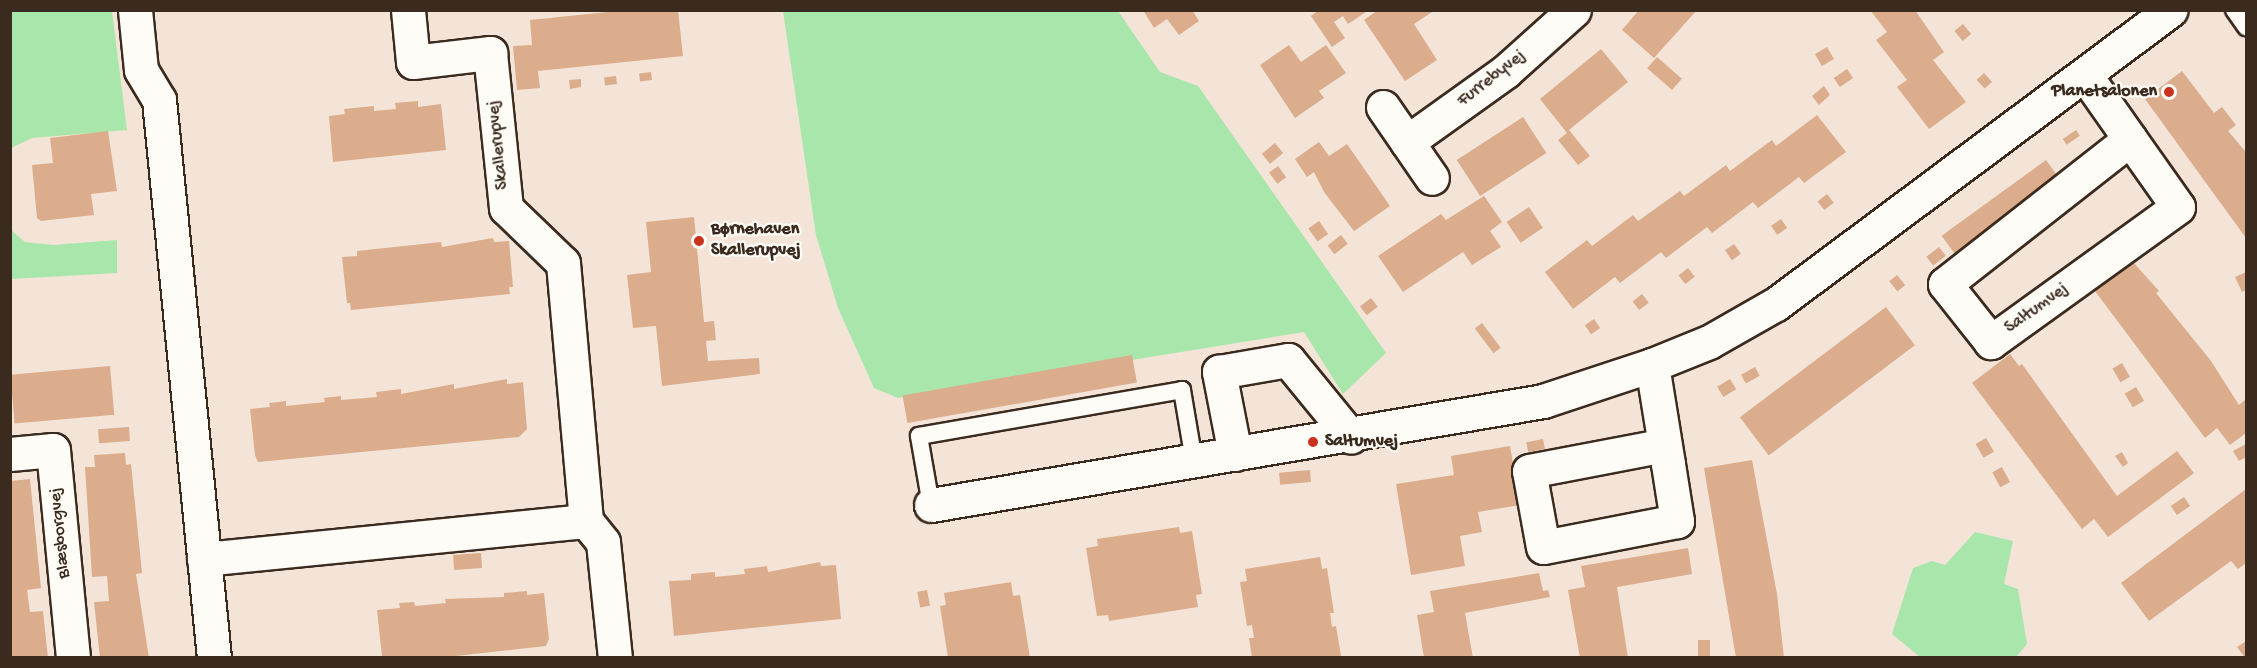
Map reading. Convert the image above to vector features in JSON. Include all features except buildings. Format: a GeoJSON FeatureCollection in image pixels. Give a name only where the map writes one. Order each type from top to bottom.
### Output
{"type":"FeatureCollection","features":[{"type":"Feature","properties":{"kind":"street"},"geometry":{"type":"LineString","coordinates":[[135,10],[141,70],[159,100],[214,657]]}},
{"type":"Feature","properties":{"kind":"street","name":"Skallerupvej"},"geometry":{"type":"LineString","coordinates":[[408,10],[413,62],[490,53],[506,208],[563,262],[586,521]]}},
{"type":"Feature","properties":{"kind":"street","name":"Furrebyvej"},"geometry":{"type":"LineString","coordinates":[[1407,142],[1506,71],[1574,10]]}},
{"type":"Feature","properties":{"kind":"street"},"geometry":{"type":"LineString","coordinates":[[931,505],[1351,436],[1543,401],[1652,366],[1709,342],[1776,304],[2171,10]]}},
{"type":"Feature","properties":{"kind":"street","name":"Saltumvej"},"geometry":{"type":"LineString","coordinates":[[2085,75],[2178,207],[1991,342],[1945,284],[2130,139]]}},
{"type":"Feature","properties":{"kind":"street"},"geometry":{"type":"LineString","coordinates":[[1383,107],[1432,178]]}},
{"type":"Feature","properties":{"kind":"street"},"geometry":{"type":"LineString","coordinates":[[1235,454],[1219,372],[1288,360],[1351,436]]}},
{"type":"Feature","properties":{"kind":"street"},"geometry":{"type":"LineString","coordinates":[[1652,366],[1665,445],[1677,521],[1543,547],[1529,471],[1665,445]]}},
{"type":"Feature","properties":{"kind":"street","name":"Blæsborgvej"},"geometry":{"type":"LineString","coordinates":[[10,454],[53,450],[73,657]]}},
{"type":"Feature","properties":{"kind":"street"},"geometry":{"type":"LineString","coordinates":[[204,559],[586,521],[603,543],[615,657]]}},
{"type":"Feature","properties":{"kind":"lane"},"geometry":{"type":"LineString","coordinates":[[2234,10],[2247,27]]}},
{"type":"Feature","properties":{"kind":"lane"},"geometry":{"type":"LineString","coordinates":[[931,505],[919,436],[1182,390],[1194,461]]}},
{"type":"Feature","properties":{"kind":"green space"},"geometry":{"type":"Polygon","coordinates":[[[10,11],[112,11],[127,130],[32,138],[11,148],[10,11]]]}},
{"type":"Feature","properties":{"kind":"green space"},"geometry":{"type":"Polygon","coordinates":[[[783,11],[1118,11],[1160,72],[1198,86],[1386,353],[1343,394],[1304,332],[898,398],[874,388],[838,308],[816,235],[783,11]]]}},
{"type":"Feature","properties":{"kind":"green space"},"geometry":{"type":"Polygon","coordinates":[[[11,230],[25,242],[53,245],[117,240],[117,273],[11,279],[11,230]]]}},
{"type":"Feature","properties":{"kind":"green space"},"geometry":{"type":"Polygon","coordinates":[[[1975,532],[2013,541],[2004,584],[2018,589],[2027,644],[2016,657],[1920,657],[1892,634],[1913,568],[1932,561],[1945,565],[1975,532]]]}},
{"type":"Feature","properties":{"kind":"place","name":"Planetsalonen"},"geometry":{"type":"Point","coordinates":[2169,92]}},
{"type":"Feature","properties":{"kind":"place","name":"Børnehaven Skallerupvej"},"geometry":{"type":"Point","coordinates":[699,241]}},
{"type":"Feature","properties":{"kind":"place","name":"Saltumvej"},"geometry":{"type":"Point","coordinates":[1313,442]}}]}
